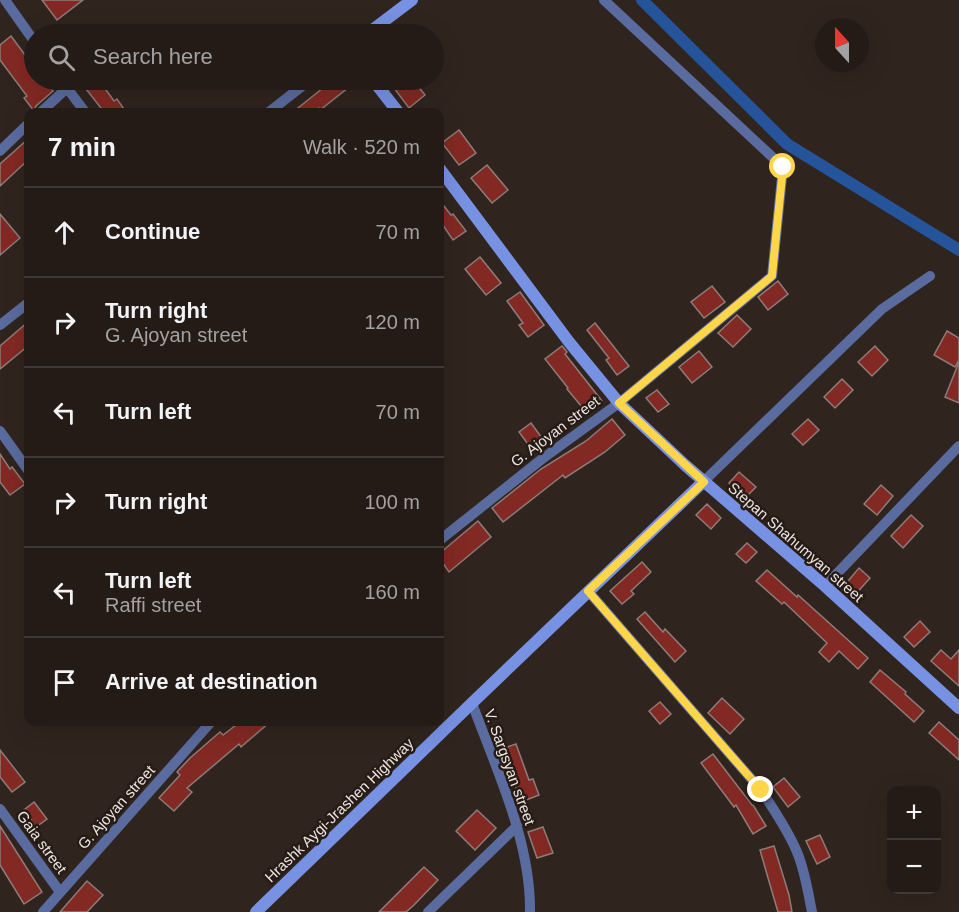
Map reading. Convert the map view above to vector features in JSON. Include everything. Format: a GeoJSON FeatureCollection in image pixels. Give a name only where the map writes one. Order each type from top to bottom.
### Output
{"type":"FeatureCollection","features":[{"type":"Feature","properties":{"kind":"main road"},"geometry":{"type":"LineString","coordinates":[[380,24],[412,0]]}},
{"type":"Feature","properties":{"kind":"main road"},"geometry":{"type":"LineString","coordinates":[[381,90],[395,108]]}},
{"type":"Feature","properties":{"kind":"main road","name":"Stepan Shahumyan street"},"geometry":{"type":"LineString","coordinates":[[444,174],[569,342],[619,403],[685,465],[825,586],[959,708]]}},
{"type":"Feature","properties":{"kind":"main road","name":"Hrashk Aygi-Jrashen Highway"},"geometry":{"type":"LineString","coordinates":[[256,912],[704,482]]}},
{"type":"Feature","properties":{"kind":"street"},"geometry":{"type":"LineString","coordinates":[[5,0],[24,27]]}},
{"type":"Feature","properties":{"kind":"street","name":"G. Ajoyan street"},"geometry":{"type":"LineString","coordinates":[[444,537],[542,459],[619,403],[772,276],[783,167],[604,0]]}},
{"type":"Feature","properties":{"kind":"street"},"geometry":{"type":"LineString","coordinates":[[44,108],[59,90]]}},
{"type":"Feature","properties":{"kind":"street"},"geometry":{"type":"LineString","coordinates":[[68,90],[82,108]]}},
{"type":"Feature","properties":{"kind":"street"},"geometry":{"type":"LineString","coordinates":[[274,108],[297,90]]}},
{"type":"Feature","properties":{"kind":"street"},"geometry":{"type":"LineString","coordinates":[[0,151],[24,128]]}},
{"type":"Feature","properties":{"kind":"street"},"geometry":{"type":"LineString","coordinates":[[704,482],[882,309],[930,276]]}},
{"type":"Feature","properties":{"kind":"street"},"geometry":{"type":"LineString","coordinates":[[0,326],[24,306]]}},
{"type":"Feature","properties":{"kind":"street"},"geometry":{"type":"LineString","coordinates":[[0,431],[24,464]]}},
{"type":"Feature","properties":{"kind":"street"},"geometry":{"type":"LineString","coordinates":[[825,586],[959,446]]}},
{"type":"Feature","properties":{"kind":"street"},"geometry":{"type":"LineString","coordinates":[[588,591],[761,790],[783,823],[798,853],[812,912]]}},
{"type":"Feature","properties":{"kind":"street","name":"V. Sargsyan street"},"geometry":{"type":"LineString","coordinates":[[472,703],[517,826],[528,877],[530,912]]}},
{"type":"Feature","properties":{"kind":"street","name":"G. Ajoyan street"},"geometry":{"type":"LineString","coordinates":[[43,912],[207,726]]}},
{"type":"Feature","properties":{"kind":"street","name":"Gaia street"},"geometry":{"type":"LineString","coordinates":[[0,809],[60,892]]}},
{"type":"Feature","properties":{"kind":"street"},"geometry":{"type":"LineString","coordinates":[[428,912],[517,826]]}},
{"type":"Feature","properties":{"kind":"building"},"geometry":{"type":"Polygon","coordinates":[[[42,0],[83,0],[57,20],[42,0]]]}},
{"type":"Feature","properties":{"kind":"building"},"geometry":{"type":"Polygon","coordinates":[[[11,36],[24,54],[24,90],[53,91],[35,108],[32,108],[24,98],[27,96],[0,60],[0,45],[11,36]]]}},
{"type":"Feature","properties":{"kind":"building"},"geometry":{"type":"Polygon","coordinates":[[[87,90],[106,90],[114,101],[117,99],[123,108],[101,108],[87,90]]]}},
{"type":"Feature","properties":{"kind":"building"},"geometry":{"type":"Polygon","coordinates":[[[320,90],[345,90],[323,108],[298,108],[320,90]]]}},
{"type":"Feature","properties":{"kind":"building"},"geometry":{"type":"Polygon","coordinates":[[[396,90],[421,90],[425,95],[409,108],[396,90]]]}},
{"type":"Feature","properties":{"kind":"building"},"geometry":{"type":"Polygon","coordinates":[[[459,130],[476,153],[459,165],[444,146],[444,141],[459,130]]]}},
{"type":"Feature","properties":{"kind":"building"},"geometry":{"type":"Polygon","coordinates":[[[24,143],[24,164],[0,186],[0,164],[24,143]]]}},
{"type":"Feature","properties":{"kind":"building"},"geometry":{"type":"Polygon","coordinates":[[[487,165],[508,190],[492,203],[471,178],[487,165]]]}},
{"type":"Feature","properties":{"kind":"building"},"geometry":{"type":"Polygon","coordinates":[[[444,206],[466,231],[453,240],[444,227],[444,206]]]}},
{"type":"Feature","properties":{"kind":"building"},"geometry":{"type":"Polygon","coordinates":[[[0,214],[20,238],[0,255],[0,214]]]}},
{"type":"Feature","properties":{"kind":"building"},"geometry":{"type":"Polygon","coordinates":[[[480,257],[501,283],[486,295],[465,269],[480,257]]]}},
{"type":"Feature","properties":{"kind":"building"},"geometry":{"type":"Polygon","coordinates":[[[778,281],[788,294],[768,310],[758,297],[778,281]]]}},
{"type":"Feature","properties":{"kind":"building"},"geometry":{"type":"Polygon","coordinates":[[[712,286],[725,302],[704,318],[691,302],[712,286]]]}},
{"type":"Feature","properties":{"kind":"building"},"geometry":{"type":"Polygon","coordinates":[[[520,292],[544,325],[528,337],[519,325],[523,323],[507,301],[520,292]]]}},
{"type":"Feature","properties":{"kind":"building"},"geometry":{"type":"Polygon","coordinates":[[[737,315],[751,329],[733,347],[718,333],[737,315]]]}},
{"type":"Feature","properties":{"kind":"building"},"geometry":{"type":"Polygon","coordinates":[[[595,323],[629,366],[617,375],[606,360],[609,358],[587,330],[595,323]]]}},
{"type":"Feature","properties":{"kind":"building"},"geometry":{"type":"Polygon","coordinates":[[[24,325],[24,349],[0,369],[0,346],[24,325]]]}},
{"type":"Feature","properties":{"kind":"building"},"geometry":{"type":"Polygon","coordinates":[[[947,331],[959,338],[959,360],[955,367],[934,355],[947,331]]]}},
{"type":"Feature","properties":{"kind":"building"},"geometry":{"type":"Polygon","coordinates":[[[562,346],[567,352],[565,354],[602,401],[587,413],[545,359],[562,346]]]}},
{"type":"Feature","properties":{"kind":"building"},"geometry":{"type":"Polygon","coordinates":[[[875,346],[888,360],[872,376],[858,362],[875,346]]]}},
{"type":"Feature","properties":{"kind":"building"},"geometry":{"type":"Polygon","coordinates":[[[699,351],[712,367],[692,383],[679,367],[699,351]]]}},
{"type":"Feature","properties":{"kind":"building"},"geometry":{"type":"Polygon","coordinates":[[[959,362],[959,403],[945,397],[959,362]]]}},
{"type":"Feature","properties":{"kind":"building"},"geometry":{"type":"Polygon","coordinates":[[[842,379],[853,390],[835,408],[824,397],[842,379]]]}},
{"type":"Feature","properties":{"kind":"building"},"geometry":{"type":"Polygon","coordinates":[[[657,390],[669,404],[658,412],[646,398],[657,390]]]}},
{"type":"Feature","properties":{"kind":"building"},"geometry":{"type":"Polygon","coordinates":[[[612,419],[625,435],[605,452],[565,478],[563,475],[503,522],[492,508],[541,469],[586,441],[612,419]]]}},
{"type":"Feature","properties":{"kind":"building"},"geometry":{"type":"Polygon","coordinates":[[[808,419],[819,430],[803,445],[792,434],[808,419]]]}},
{"type":"Feature","properties":{"kind":"building"},"geometry":{"type":"Polygon","coordinates":[[[531,423],[542,438],[530,447],[519,432],[531,423]]]}},
{"type":"Feature","properties":{"kind":"building"},"geometry":{"type":"Polygon","coordinates":[[[0,454],[24,485],[10,495],[0,482],[0,454]]]}},
{"type":"Feature","properties":{"kind":"building"},"geometry":{"type":"Polygon","coordinates":[[[739,472],[756,487],[745,498],[729,483],[739,472]]]}},
{"type":"Feature","properties":{"kind":"building"},"geometry":{"type":"Polygon","coordinates":[[[881,485],[893,496],[877,515],[864,504],[881,485]]]}},
{"type":"Feature","properties":{"kind":"building"},"geometry":{"type":"Polygon","coordinates":[[[707,504],[721,518],[711,529],[696,515],[707,504]]]}},
{"type":"Feature","properties":{"kind":"building"},"geometry":{"type":"Polygon","coordinates":[[[911,515],[923,526],[903,548],[891,536],[911,515]]]}},
{"type":"Feature","properties":{"kind":"building"},"geometry":{"type":"Polygon","coordinates":[[[478,521],[491,537],[449,572],[444,565],[444,550],[478,521]]]}},
{"type":"Feature","properties":{"kind":"building"},"geometry":{"type":"Polygon","coordinates":[[[747,543],[757,552],[746,563],[736,554],[747,543]]]}},
{"type":"Feature","properties":{"kind":"building"},"geometry":{"type":"Polygon","coordinates":[[[642,562],[651,572],[631,591],[634,594],[622,604],[610,591],[642,562]]]}},
{"type":"Feature","properties":{"kind":"building"},"geometry":{"type":"Polygon","coordinates":[[[859,568],[870,578],[854,596],[843,587],[859,568]]]}},
{"type":"Feature","properties":{"kind":"building"},"geometry":{"type":"Polygon","coordinates":[[[767,570],[868,658],[858,669],[839,651],[829,662],[819,652],[827,643],[784,602],[782,604],[756,581],[767,570]]]}},
{"type":"Feature","properties":{"kind":"building"},"geometry":{"type":"Polygon","coordinates":[[[645,612],[663,632],[665,629],[686,651],[675,662],[637,619],[645,612]]]}},
{"type":"Feature","properties":{"kind":"building"},"geometry":{"type":"Polygon","coordinates":[[[920,621],[930,632],[914,647],[904,637],[920,621]]]}},
{"type":"Feature","properties":{"kind":"building"},"geometry":{"type":"Polygon","coordinates":[[[941,650],[951,659],[959,650],[959,686],[931,661],[941,650]]]}},
{"type":"Feature","properties":{"kind":"building"},"geometry":{"type":"Polygon","coordinates":[[[880,670],[924,711],[914,722],[870,682],[880,670]]]}},
{"type":"Feature","properties":{"kind":"building"},"geometry":{"type":"Polygon","coordinates":[[[722,698],[744,719],[730,734],[708,713],[722,698]]]}},
{"type":"Feature","properties":{"kind":"building"},"geometry":{"type":"Polygon","coordinates":[[[660,702],[671,714],[660,724],[649,711],[660,702]]]}},
{"type":"Feature","properties":{"kind":"building"},"geometry":{"type":"Polygon","coordinates":[[[939,722],[959,740],[959,760],[929,733],[939,722]]]}},
{"type":"Feature","properties":{"kind":"building"},"geometry":{"type":"Polygon","coordinates":[[[235,726],[265,726],[241,747],[239,744],[187,788],[192,792],[174,811],[159,798],[180,775],[177,772],[190,758],[220,732],[223,735],[235,726]]]}},
{"type":"Feature","properties":{"kind":"building"},"geometry":{"type":"Polygon","coordinates":[[[516,744],[529,780],[533,779],[539,795],[521,802],[499,750],[516,744]]]}},
{"type":"Feature","properties":{"kind":"building"},"geometry":{"type":"Polygon","coordinates":[[[0,750],[25,782],[12,792],[0,777],[0,750]]]}},
{"type":"Feature","properties":{"kind":"building"},"geometry":{"type":"Polygon","coordinates":[[[713,754],[753,805],[766,826],[753,834],[736,805],[734,807],[701,763],[713,754]]]}},
{"type":"Feature","properties":{"kind":"building"},"geometry":{"type":"Polygon","coordinates":[[[784,778],[800,797],[788,807],[773,787],[784,778]]]}},
{"type":"Feature","properties":{"kind":"building"},"geometry":{"type":"Polygon","coordinates":[[[34,802],[47,819],[36,827],[24,810],[34,802]]]}},
{"type":"Feature","properties":{"kind":"building"},"geometry":{"type":"Polygon","coordinates":[[[477,810],[496,828],[475,850],[456,831],[477,810]]]}},
{"type":"Feature","properties":{"kind":"building"},"geometry":{"type":"Polygon","coordinates":[[[0,826],[42,892],[24,904],[0,865],[0,826]]]}},
{"type":"Feature","properties":{"kind":"building"},"geometry":{"type":"Polygon","coordinates":[[[543,827],[553,853],[537,858],[528,832],[543,827]]]}},
{"type":"Feature","properties":{"kind":"building"},"geometry":{"type":"Polygon","coordinates":[[[820,835],[830,857],[817,864],[806,841],[820,835]]]}},
{"type":"Feature","properties":{"kind":"building"},"geometry":{"type":"Polygon","coordinates":[[[774,846],[792,912],[778,912],[760,850],[774,846]]]}},
{"type":"Feature","properties":{"kind":"building"},"geometry":{"type":"Polygon","coordinates":[[[424,867],[438,880],[414,905],[406,912],[379,912],[424,867]]]}},
{"type":"Feature","properties":{"kind":"building"},"geometry":{"type":"Polygon","coordinates":[[[87,881],[103,895],[87,912],[60,912],[87,881]]]}},
{"type":"Feature","properties":{"kind":"waterway"},"geometry":{"type":"LineString","coordinates":[[642,0],[787,144],[959,250]]}},
{"type":"Feature","properties":{"kind":"route"},"geometry":{"type":"LineString","coordinates":[[761,790],[588,591],[704,482],[619,403],[772,276],[783,167]]}}]}
